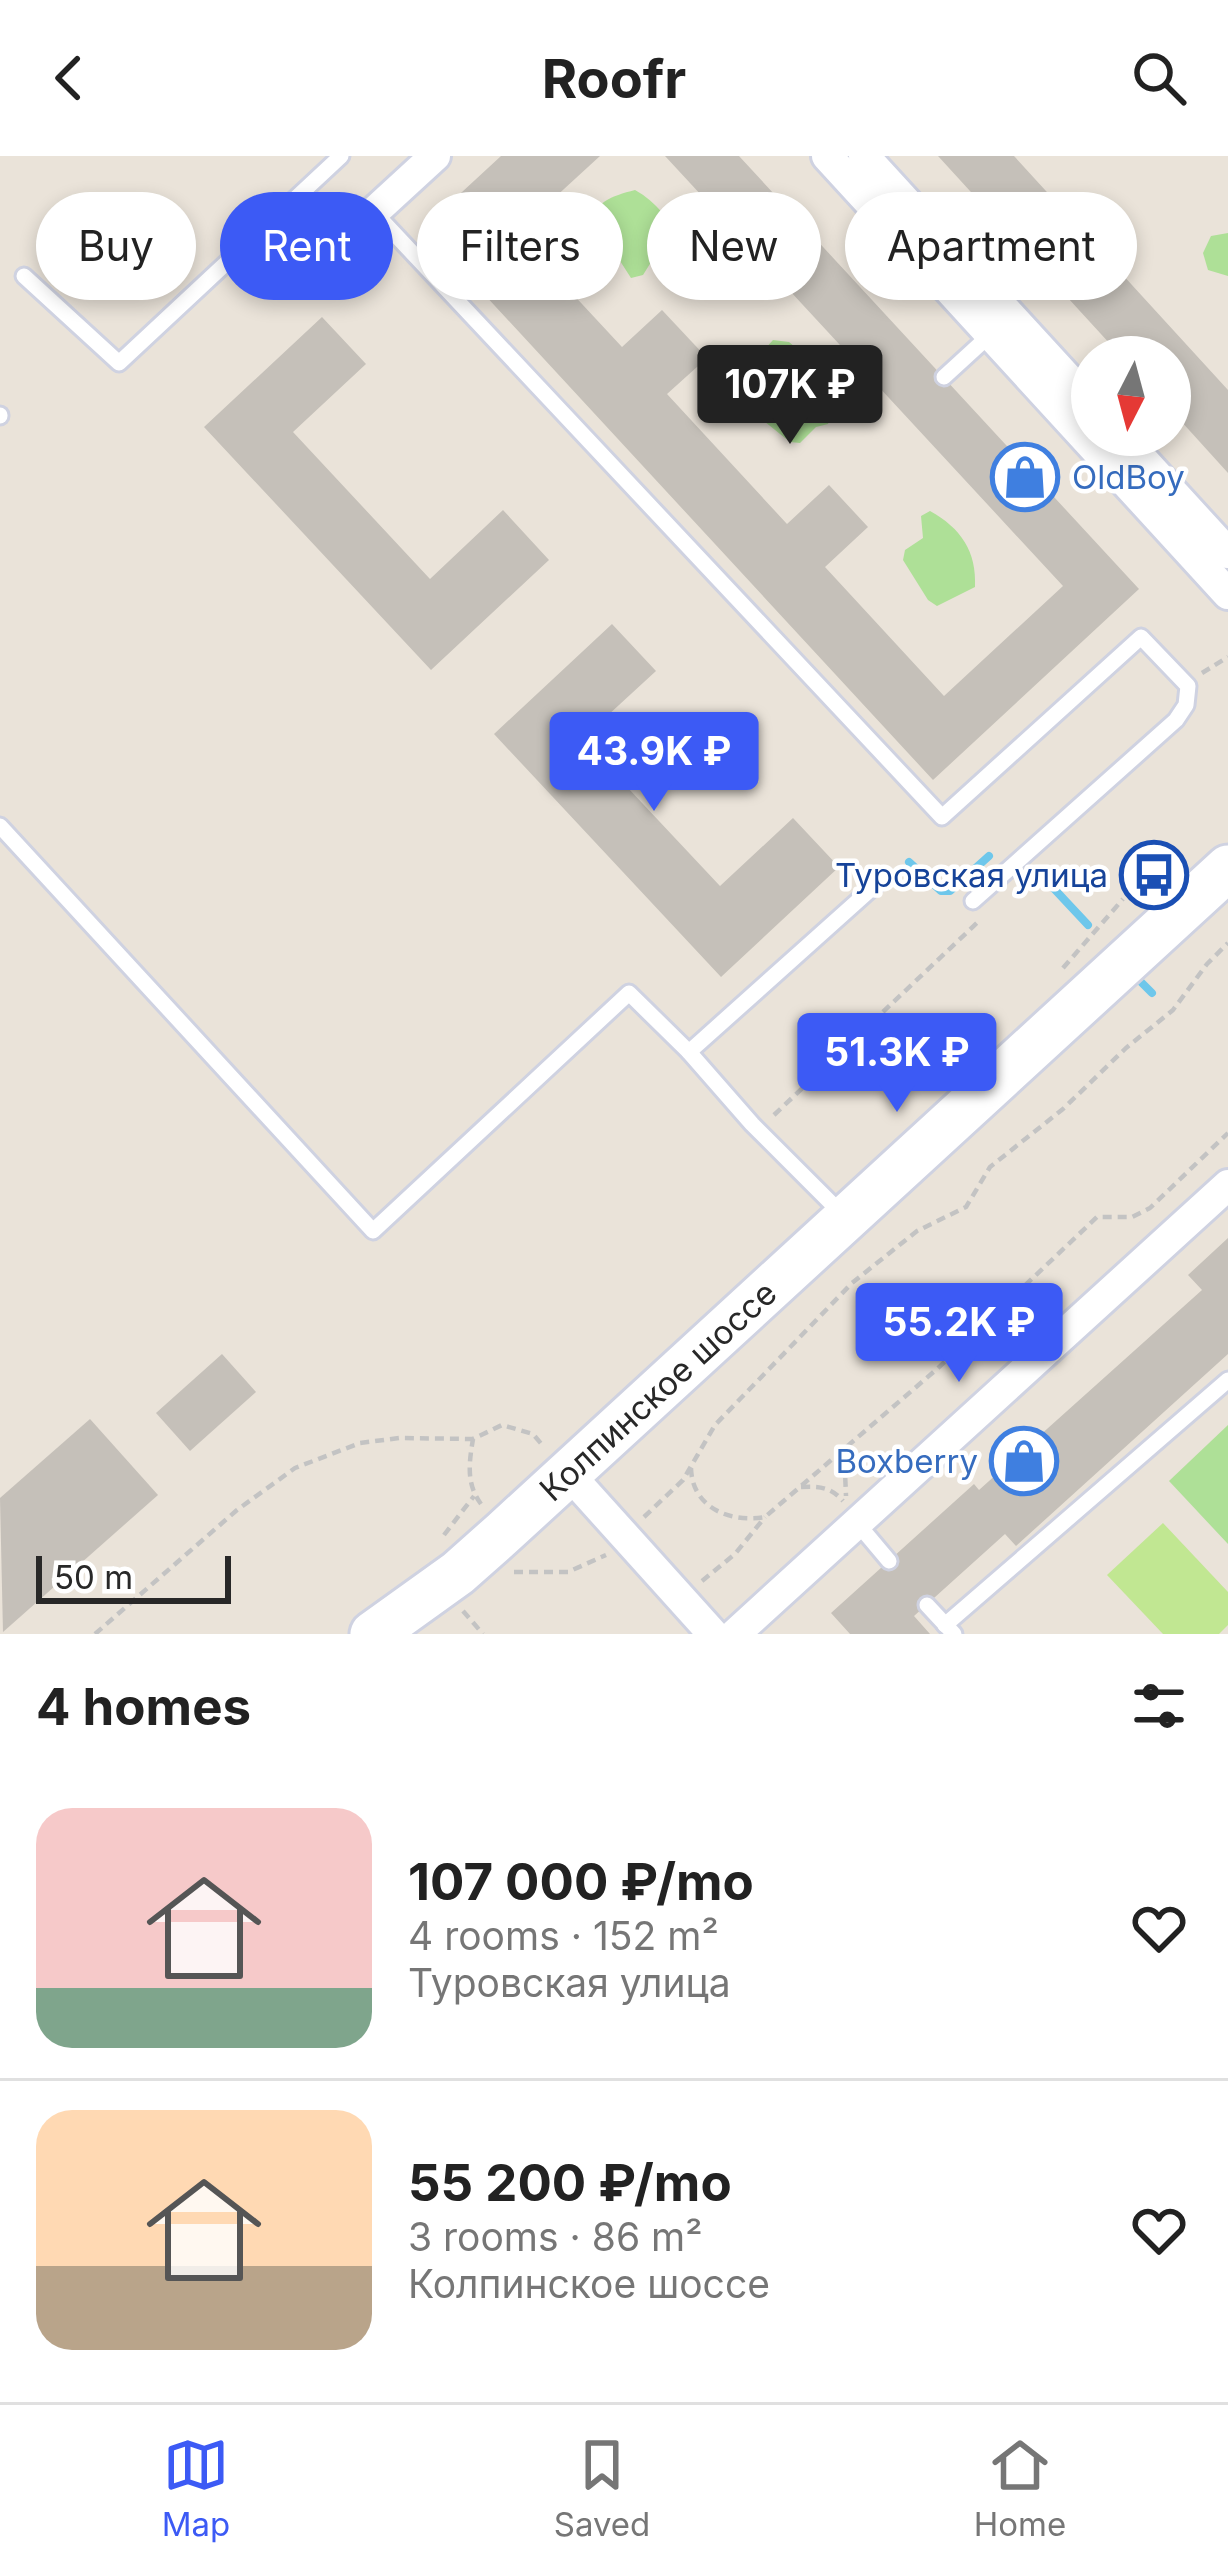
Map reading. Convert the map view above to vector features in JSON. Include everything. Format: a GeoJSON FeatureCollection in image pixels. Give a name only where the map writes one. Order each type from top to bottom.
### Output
{"type":"FeatureCollection","features":[{"type":"Feature","properties":{"kind":"main road","name":"Колпинское шоссе"},"geometry":{"type":"LineString","coordinates":[[373,1634],[506,1552],[568,1473],[1228,868]]}},
{"type":"Feature","properties":{"kind":"main road","name":"Колпинское шоссе"},"geometry":{"type":"LineString","coordinates":[[401,1634],[456,1587]]}},
{"type":"Feature","properties":{"kind":"street"},"geometry":{"type":"LineString","coordinates":[[393,195],[435,156]]}},
{"type":"Feature","properties":{"kind":"street"},"geometry":{"type":"LineString","coordinates":[[826,156],[1071,386]]}},
{"type":"Feature","properties":{"kind":"street"},"geometry":{"type":"LineString","coordinates":[[864,156],[990,314],[1228,594]]}},
{"type":"Feature","properties":{"kind":"street"},"geometry":{"type":"LineString","coordinates":[[1139,456],[1228,553]]}},
{"type":"Feature","properties":{"kind":"street"},"geometry":{"type":"LineString","coordinates":[[753,1628],[856,1523],[1228,1185]]}},
{"type":"Feature","properties":{"kind":"street"},"geometry":{"type":"LineString","coordinates":[[568,1473],[713,1634]]}},
{"type":"Feature","properties":{"kind":"lane"},"geometry":{"type":"LineString","coordinates":[[24,276],[119,363],[341,156]]}},
{"type":"Feature","properties":{"kind":"lane"},"geometry":{"type":"LineString","coordinates":[[393,232],[942,817],[1141,637],[1188,686],[1186,705],[1176,720],[973,901]]}},
{"type":"Feature","properties":{"kind":"lane"},"geometry":{"type":"LineString","coordinates":[[944,377],[1000,300]]}},
{"type":"Feature","properties":{"kind":"lane"},"geometry":{"type":"LineString","coordinates":[[0,826],[373,1231],[629,993],[846,1218]]}},
{"type":"Feature","properties":{"kind":"lane"},"geometry":{"type":"LineString","coordinates":[[689,1052],[880,881]]}},
{"type":"Feature","properties":{"kind":"lane"},"geometry":{"type":"LineString","coordinates":[[928,1604],[950,1630],[1228,1381]]}},
{"type":"Feature","properties":{"kind":"lane"},"geometry":{"type":"LineString","coordinates":[[856,1523],[889,1561]]}},
{"type":"Feature","properties":{"kind":"path"},"geometry":{"type":"LineString","coordinates":[[1188,686],[1228,656]]}},
{"type":"Feature","properties":{"kind":"path"},"geometry":{"type":"LineString","coordinates":[[758,1131],[981,919],[995,882]]}},
{"type":"Feature","properties":{"kind":"path"},"geometry":{"type":"LineString","coordinates":[[473,1439],[468,1469],[475,1495],[506,1552],[568,1572],[601,1560],[683,1480],[715,1425],[852,1283],[917,1231],[966,1208],[990,1167],[1173,1010],[1228,944]]}},
{"type":"Feature","properties":{"kind":"path"},"geometry":{"type":"LineString","coordinates":[[680,1598],[735,1554],[765,1517],[937,1369],[1097,1217],[1132,1217],[1150,1208],[1228,1133]]}},
{"type":"Feature","properties":{"kind":"path"},"geometry":{"type":"LineString","coordinates":[[95,1634],[237,1510],[295,1468],[360,1443],[399,1438],[473,1439],[502,1425],[533,1434],[568,1473]]}},
{"type":"Feature","properties":{"kind":"path"},"geometry":{"type":"LineString","coordinates":[[801,1486],[836,1492],[847,1506],[844,1448]]}},
{"type":"Feature","properties":{"kind":"path"},"geometry":{"type":"LineString","coordinates":[[691,1462],[691,1480],[717,1513],[745,1520],[765,1517]]}},
{"type":"Feature","properties":{"kind":"path"},"geometry":{"type":"LineString","coordinates":[[456,1587],[483,1634]]}},
{"type":"Feature","properties":{"kind":"green space"},"geometry":{"type":"Polygon","coordinates":[[[635,190],[647,199],[647,269],[631,278],[623,266],[623,194],[635,190]]]}},
{"type":"Feature","properties":{"kind":"green space"},"geometry":{"type":"Polygon","coordinates":[[[1228,233],[1228,276],[1208,270],[1203,253],[1211,236],[1228,233]]]}},
{"type":"Feature","properties":{"kind":"green space"},"geometry":{"type":"Polygon","coordinates":[[[773,340],[789,342],[801,352],[803,368],[831,382],[837,400],[828,424],[816,427],[800,443],[790,442],[759,417],[753,398],[764,350],[773,340]]]}},
{"type":"Feature","properties":{"kind":"green space"},"geometry":{"type":"Polygon","coordinates":[[[930,511],[965,542],[975,574],[975,587],[937,606],[928,600],[903,560],[905,550],[923,538],[921,516],[930,511]]]}},
{"type":"Feature","properties":{"kind":"green space"},"geometry":{"type":"Polygon","coordinates":[[[1228,1425],[1228,1544],[1169,1481],[1228,1425]]]}},
{"type":"Feature","properties":{"kind":"green space"},"geometry":{"type":"Polygon","coordinates":[[[1163,1523],[1228,1592],[1228,1625],[1219,1634],[1163,1634],[1107,1575],[1163,1523]]]}},
{"type":"Feature","properties":{"kind":"building"},"geometry":{"type":"Polygon","coordinates":[[[501,156],[600,156],[561,192],[462,192],[501,156]]]}},
{"type":"Feature","properties":{"kind":"building"},"geometry":{"type":"Polygon","coordinates":[[[665,156],[739,156],[772,192],[698,192],[665,156]]]}},
{"type":"Feature","properties":{"kind":"building"},"geometry":{"type":"Polygon","coordinates":[[[938,156],[1014,156],[1047,192],[971,192],[938,156]]]}},
{"type":"Feature","properties":{"kind":"building"},"geometry":{"type":"Polygon","coordinates":[[[821,245],[845,271],[845,300],[872,300],[1139,589],[933,780],[490,300],[578,300],[622,347],[662,310],[707,358],[667,394],[787,524],[829,485],[868,527],[825,567],[944,696],[1063,586],[798,300],[821,300],[821,245]]]}},
{"type":"Feature","properties":{"kind":"building"},"geometry":{"type":"Polygon","coordinates":[[[1137,290],[1179,336],[1103,336],[1070,300],[1137,300],[1137,290]]]}},
{"type":"Feature","properties":{"kind":"building"},"geometry":{"type":"Polygon","coordinates":[[[322,317],[366,364],[293,432],[430,579],[503,510],[549,560],[431,670],[204,427],[322,317]]]}},
{"type":"Feature","properties":{"kind":"building"},"geometry":{"type":"Polygon","coordinates":[[[1191,350],[1228,390],[1228,473],[1191,432],[1191,350]]]}},
{"type":"Feature","properties":{"kind":"building"},"geometry":{"type":"Polygon","coordinates":[[[612,624],[656,671],[582,739],[720,886],[793,818],[839,867],[721,977],[494,734],[612,624]]]}},
{"type":"Feature","properties":{"kind":"building"},"geometry":{"type":"Polygon","coordinates":[[[1228,1238],[1228,1354],[1016,1546],[1005,1534],[914,1616],[930,1634],[850,1634],[831,1613],[974,1484],[979,1490],[1202,1290],[1188,1275],[1228,1238]]]}},
{"type":"Feature","properties":{"kind":"building"},"geometry":{"type":"Polygon","coordinates":[[[222,1354],[256,1392],[190,1451],[156,1413],[222,1354]]]}},
{"type":"Feature","properties":{"kind":"building"},"geometry":{"type":"Polygon","coordinates":[[[90,1419],[158,1495],[3,1632],[0,1498],[90,1419]]]}},
{"type":"Feature","properties":{"kind":"waterway"},"geometry":{"type":"LineString","coordinates":[[909,862],[941,891],[950,891],[989,856]]}},
{"type":"Feature","properties":{"kind":"waterway"},"geometry":{"type":"LineString","coordinates":[[1044,878],[1088,925]]}},
{"type":"Feature","properties":{"kind":"waterway"},"geometry":{"type":"LineString","coordinates":[[1133,974],[1152,993]]}},
{"type":"Feature","properties":{"kind":"place","name":"OldBoy"},"geometry":{"type":"Point","coordinates":[1025,477]}},
{"type":"Feature","properties":{"kind":"place","name":"Туровская улица"},"geometry":{"type":"Point","coordinates":[1154,875]}},
{"type":"Feature","properties":{"kind":"place","name":"Boxberry"},"geometry":{"type":"Point","coordinates":[1024,1461]}}]}
